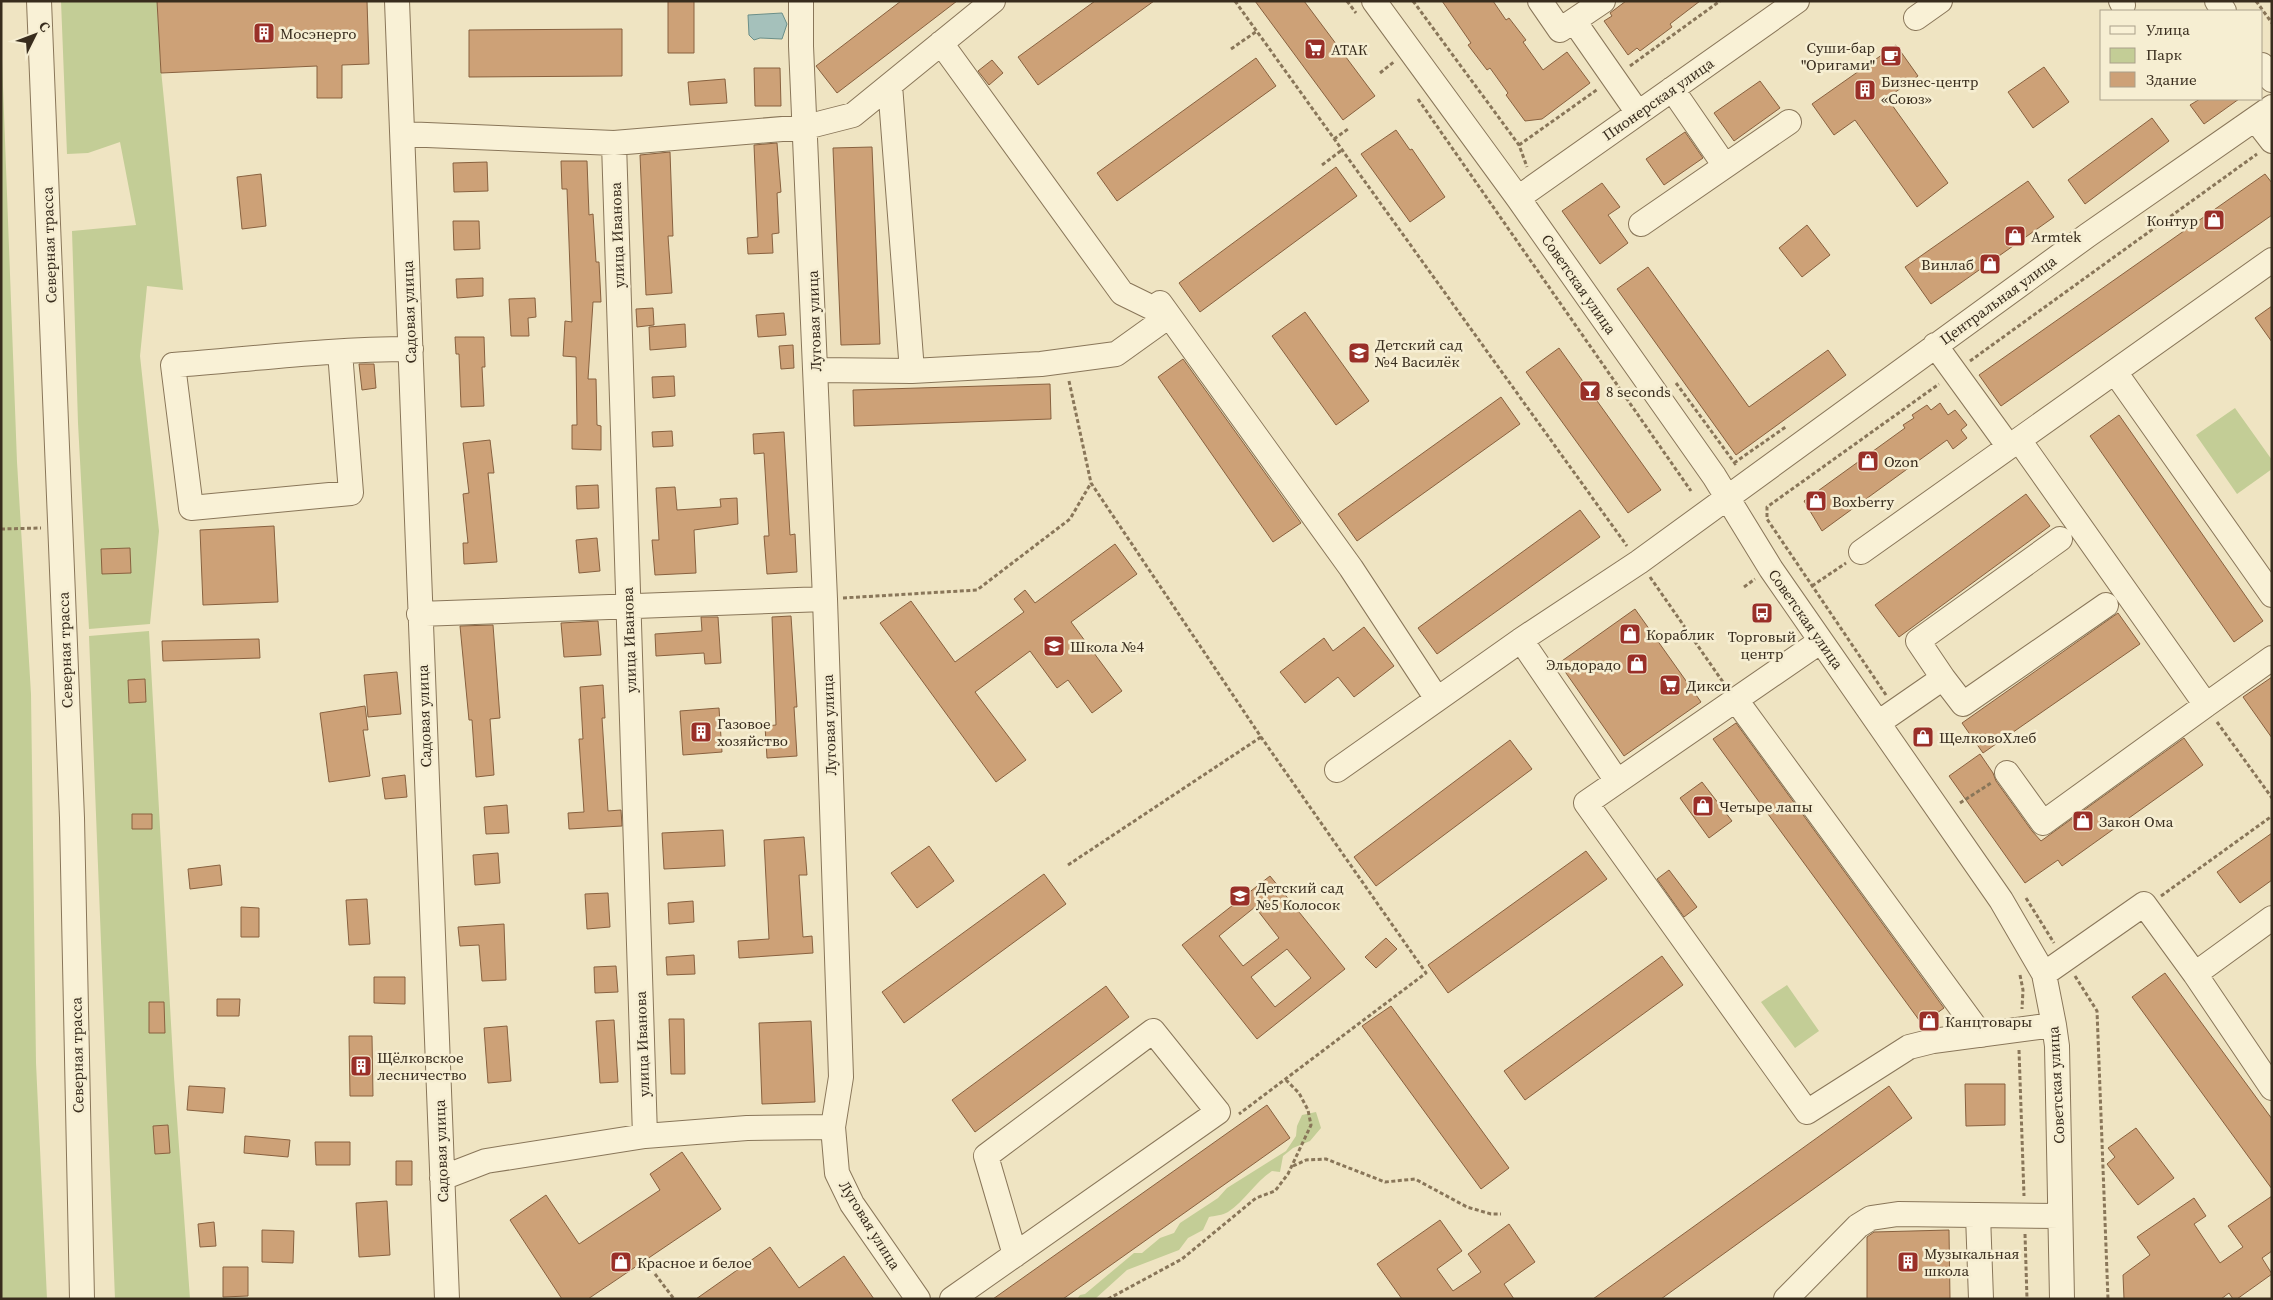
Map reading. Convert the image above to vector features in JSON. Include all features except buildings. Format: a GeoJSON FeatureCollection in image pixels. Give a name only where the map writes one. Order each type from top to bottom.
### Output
{"type":"FeatureCollection","features":[{"type":"Feature","properties":{"kind":"street","name":"Северная трасса"},"geometry":{"type":"LineString","coordinates":[[39,1],[72,818],[82,1299]]}},
{"type":"Feature","properties":{"kind":"street","name":"Садовая улица"},"geometry":{"type":"LineString","coordinates":[[397,1],[411,349],[419,614],[447,1299]]}},
{"type":"Feature","properties":{"kind":"street","name":"Луговая улица"},"geometry":{"type":"LineString","coordinates":[[801,1],[801,46],[825,600],[841,1078],[833,1127],[837,1173],[852,1204],[918,1299]]}},
{"type":"Feature","properties":{"kind":"street"},"geometry":{"type":"LineString","coordinates":[[403,134],[614,143],[806,128],[853,115],[993,1]]}},
{"type":"Feature","properties":{"kind":"street","name":"Советская улица"},"geometry":{"type":"LineString","coordinates":[[1374,1],[1526,192],[1728,497],[1771,569],[2002,900],[2044,974],[2056,1046],[2062,1299]]}},
{"type":"Feature","properties":{"kind":"street"},"geometry":{"type":"LineString","coordinates":[[1540,1],[1560,30],[1603,1]]}},
{"type":"Feature","properties":{"kind":"street","name":"Пионерская улица"},"geometry":{"type":"LineString","coordinates":[[1526,192],[1798,1]]}},
{"type":"Feature","properties":{"kind":"street"},"geometry":{"type":"LineString","coordinates":[[1916,18],[1940,1]]}},
{"type":"Feature","properties":{"kind":"street"},"geometry":{"type":"LineString","coordinates":[[1574,21],[1638,113]]}},
{"type":"Feature","properties":{"kind":"street"},"geometry":{"type":"LineString","coordinates":[[940,43],[1122,293],[1169,316]]}},
{"type":"Feature","properties":{"kind":"street"},"geometry":{"type":"LineString","coordinates":[[2263,66],[2272,80]]}},
{"type":"Feature","properties":{"kind":"street"},"geometry":{"type":"LineString","coordinates":[[890,85],[912,371]]}},
{"type":"Feature","properties":{"kind":"street"},"geometry":{"type":"LineString","coordinates":[[1672,89],[1725,166]]}},
{"type":"Feature","properties":{"kind":"street"},"geometry":{"type":"LineString","coordinates":[[2263,113],[2272,142]]}},
{"type":"Feature","properties":{"kind":"street","name":"Центральная улица"},"geometry":{"type":"LineString","coordinates":[[1337,770],[1521,640],[1639,562],[1936,346],[2263,113]]}},
{"type":"Feature","properties":{"kind":"street"},"geometry":{"type":"LineString","coordinates":[[1641,224],[1789,122]]}},
{"type":"Feature","properties":{"kind":"street","name":"улица Иванова"},"geometry":{"type":"LineString","coordinates":[[614,143],[627,608],[645,1136]]}},
{"type":"Feature","properties":{"kind":"street"},"geometry":{"type":"LineString","coordinates":[[1860,552],[2272,260]]}},
{"type":"Feature","properties":{"kind":"street"},"geometry":{"type":"LineString","coordinates":[[1152,292],[1351,568],[1438,699]]}},
{"type":"Feature","properties":{"kind":"street"},"geometry":{"type":"LineString","coordinates":[[816,370],[912,371],[1064,361],[1116,354],[1169,316]]}},
{"type":"Feature","properties":{"kind":"street"},"geometry":{"type":"LineString","coordinates":[[1936,346],[2014,443],[2206,705]]}},
{"type":"Feature","properties":{"kind":"street"},"geometry":{"type":"LineString","coordinates":[[340,352],[351,493],[191,508],[173,365],[340,352],[411,349]]}},
{"type":"Feature","properties":{"kind":"street"},"geometry":{"type":"LineString","coordinates":[[2115,372],[2272,595]]}},
{"type":"Feature","properties":{"kind":"street"},"geometry":{"type":"LineString","coordinates":[[2060,538],[1918,641],[1943,678],[1963,704],[2106,605]]}},
{"type":"Feature","properties":{"kind":"street"},"geometry":{"type":"LineString","coordinates":[[419,614],[825,600]]}},
{"type":"Feature","properties":{"kind":"street"},"geometry":{"type":"LineString","coordinates":[[1521,640],[1618,781]]}},
{"type":"Feature","properties":{"kind":"street"},"geometry":{"type":"LineString","coordinates":[[1821,641],[1586,803],[1807,1112],[1909,1047],[1933,1041],[2054,1025]]}},
{"type":"Feature","properties":{"kind":"street"},"geometry":{"type":"LineString","coordinates":[[2007,773],[2043,823],[2272,658]]}},
{"type":"Feature","properties":{"kind":"street"},"geometry":{"type":"LineString","coordinates":[[1878,723],[1943,678]]}},
{"type":"Feature","properties":{"kind":"street"},"geometry":{"type":"LineString","coordinates":[[1736,700],[1981,1034]]}},
{"type":"Feature","properties":{"kind":"street"},"geometry":{"type":"LineString","coordinates":[[2044,974],[2144,904],[2269,1077]]}},
{"type":"Feature","properties":{"kind":"street"},"geometry":{"type":"LineString","coordinates":[[2194,974],[2272,918]]}},
{"type":"Feature","properties":{"kind":"street"},"geometry":{"type":"LineString","coordinates":[[952,1299],[1218,1112],[1153,1031],[986,1156],[1015,1254]]}},
{"type":"Feature","properties":{"kind":"street"},"geometry":{"type":"LineString","coordinates":[[442,1178],[486,1161],[645,1136],[747,1128],[833,1127]]}},
{"type":"Feature","properties":{"kind":"street"},"geometry":{"type":"LineString","coordinates":[[1786,1299],[1858,1226],[1871,1218],[1898,1214],[2060,1216]]}},
{"type":"Feature","properties":{"kind":"street"},"geometry":{"type":"LineString","coordinates":[[1978,1215],[1981,1299]]}},
{"type":"Feature","properties":{"kind":"path"},"geometry":{"type":"LineString","coordinates":[[1235,1],[1639,562],[1736,700]]}},
{"type":"Feature","properties":{"kind":"path"},"geometry":{"type":"LineString","coordinates":[[1413,1],[1519,145],[1526,192]]}},
{"type":"Feature","properties":{"kind":"path"},"geometry":{"type":"LineString","coordinates":[[2263,11],[2272,23]]}},
{"type":"Feature","properties":{"kind":"path"},"geometry":{"type":"LineString","coordinates":[[1231,49],[1256,31]]}},
{"type":"Feature","properties":{"kind":"path"},"geometry":{"type":"LineString","coordinates":[[1334,139],[1348,129]]}},
{"type":"Feature","properties":{"kind":"path"},"geometry":{"type":"LineString","coordinates":[[1322,165],[1342,150]]}},
{"type":"Feature","properties":{"kind":"path"},"geometry":{"type":"LineString","coordinates":[[1465,166],[1691,491]]}},
{"type":"Feature","properties":{"kind":"path"},"geometry":{"type":"LineString","coordinates":[[1064,361],[1091,483],[1261,737],[1426,974],[1239,1114]]}},
{"type":"Feature","properties":{"kind":"path"},"geometry":{"type":"LineString","coordinates":[[825,600],[977,590],[1070,520],[1091,483]]}},
{"type":"Feature","properties":{"kind":"path"},"geometry":{"type":"LineString","coordinates":[[1,529],[60,527]]}},
{"type":"Feature","properties":{"kind":"path"},"geometry":{"type":"LineString","coordinates":[[1812,586],[1860,552]]}},
{"type":"Feature","properties":{"kind":"path"},"geometry":{"type":"LineString","coordinates":[[2206,705],[2272,798]]}},
{"type":"Feature","properties":{"kind":"path"},"geometry":{"type":"LineString","coordinates":[[1068,865],[1261,737]]}},
{"type":"Feature","properties":{"kind":"path"},"geometry":{"type":"LineString","coordinates":[[1960,803],[2007,773]]}},
{"type":"Feature","properties":{"kind":"path"},"geometry":{"type":"LineString","coordinates":[[2146,907],[2272,816]]}},
{"type":"Feature","properties":{"kind":"path"},"geometry":{"type":"LineString","coordinates":[[2019,972],[2023,990],[2018,1030],[2024,1199]]}},
{"type":"Feature","properties":{"kind":"path"},"geometry":{"type":"LineString","coordinates":[[1108,1299],[1182,1259],[1256,1198],[1275,1191],[1292,1166],[1311,1125],[1308,1110],[1299,1093],[1285,1079]]}},
{"type":"Feature","properties":{"kind":"path"},"geometry":{"type":"LineString","coordinates":[[1292,1166],[1306,1160],[1326,1159],[1385,1182],[1414,1179],[1467,1207],[1477,1208],[1491,1214],[1501,1214]]}},
{"type":"Feature","properties":{"kind":"path"},"geometry":{"type":"LineString","coordinates":[[2025,1229],[2027,1299]]}},
{"type":"Feature","properties":{"kind":"path"},"geometry":{"type":"LineString","coordinates":[[655,1274],[674,1299]]}},
{"type":"Feature","properties":{"kind":"green space"},"geometry":{"type":"Polygon","coordinates":[[[61,1],[157,1],[160,60],[183,290],[147,286],[140,356],[159,531],[150,624],[89,629],[78,423],[72,231],[136,225],[120,142],[88,153],[67,154],[61,1]]]}},
{"type":"Feature","properties":{"kind":"green space"},"geometry":{"type":"Polygon","coordinates":[[[1,33],[17,462],[31,694],[36,1063],[47,1299],[1,1299],[1,33]]]}},
{"type":"Feature","properties":{"kind":"green space"},"geometry":{"type":"Polygon","coordinates":[[[2235,408],[2272,460],[2272,469],[2237,494],[2196,435],[2235,408]]]}},
{"type":"Feature","properties":{"kind":"green space"},"geometry":{"type":"Polygon","coordinates":[[[149,631],[174,1077],[190,1299],[115,1299],[89,636],[149,631]]]}},
{"type":"Feature","properties":{"kind":"green space"},"geometry":{"type":"Polygon","coordinates":[[[1787,985],[1819,1031],[1795,1048],[1761,1002],[1787,985]]]}},
{"type":"Feature","properties":{"kind":"green space"},"geometry":{"type":"Polygon","coordinates":[[[1316,1112],[1321,1128],[1310,1141],[1293,1148],[1283,1156],[1280,1172],[1272,1171],[1266,1175],[1228,1212],[1209,1217],[1203,1230],[1188,1238],[1179,1250],[1127,1270],[1095,1299],[1077,1299],[1134,1253],[1142,1253],[1160,1238],[1174,1233],[1180,1223],[1218,1198],[1227,1188],[1286,1151],[1296,1136],[1297,1126],[1302,1115],[1316,1112]]]}},
{"type":"Feature","properties":{"kind":"water"},"geometry":{"type":"Polygon","coordinates":[[[782,13],[787,24],[782,39],[760,38],[754,40],[749,35],[748,15],[782,13]]]}},
{"type":"Feature","properties":{"kind":"place","name":"Мосэнерго"},"geometry":{"type":"Point","coordinates":[264,33]}},
{"type":"Feature","properties":{"kind":"place","name":"АТАК"},"geometry":{"type":"Point","coordinates":[1315,49]}},
{"type":"Feature","properties":{"kind":"place","name":"Суши-бар \"Оригами\""},"geometry":{"type":"Point","coordinates":[1891,56]}},
{"type":"Feature","properties":{"kind":"place","name":"Бизнес-центр «Союз»"},"geometry":{"type":"Point","coordinates":[1865,90]}},
{"type":"Feature","properties":{"kind":"place","name":"Контур"},"geometry":{"type":"Point","coordinates":[2214,220]}},
{"type":"Feature","properties":{"kind":"place","name":"Armtek"},"geometry":{"type":"Point","coordinates":[2015,236]}},
{"type":"Feature","properties":{"kind":"place","name":"Винлаб"},"geometry":{"type":"Point","coordinates":[1990,264]}},
{"type":"Feature","properties":{"kind":"place","name":"Детский сад №4 Василёк"},"geometry":{"type":"Point","coordinates":[1359,353]}},
{"type":"Feature","properties":{"kind":"place","name":"8 seconds"},"geometry":{"type":"Point","coordinates":[1590,391]}},
{"type":"Feature","properties":{"kind":"place","name":"Ozon"},"geometry":{"type":"Point","coordinates":[1868,461]}},
{"type":"Feature","properties":{"kind":"place","name":"Boxberry"},"geometry":{"type":"Point","coordinates":[1816,501]}},
{"type":"Feature","properties":{"kind":"place","name":"Торговый центр"},"geometry":{"type":"Point","coordinates":[1762,613]}},
{"type":"Feature","properties":{"kind":"place","name":"Кораблик"},"geometry":{"type":"Point","coordinates":[1630,634]}},
{"type":"Feature","properties":{"kind":"place","name":"Школа №4"},"geometry":{"type":"Point","coordinates":[1054,646]}},
{"type":"Feature","properties":{"kind":"place","name":"Эльдорадо"},"geometry":{"type":"Point","coordinates":[1637,664]}},
{"type":"Feature","properties":{"kind":"place","name":"Дикси"},"geometry":{"type":"Point","coordinates":[1670,685]}},
{"type":"Feature","properties":{"kind":"place","name":"Газовое хозяйство"},"geometry":{"type":"Point","coordinates":[701,732]}},
{"type":"Feature","properties":{"kind":"place","name":"ЩелковоХлеб"},"geometry":{"type":"Point","coordinates":[1923,737]}},
{"type":"Feature","properties":{"kind":"place","name":"Четыре лапы"},"geometry":{"type":"Point","coordinates":[1703,806]}},
{"type":"Feature","properties":{"kind":"place","name":"Закон Ома"},"geometry":{"type":"Point","coordinates":[2083,821]}},
{"type":"Feature","properties":{"kind":"place","name":"Детский сад №5 Колосок"},"geometry":{"type":"Point","coordinates":[1240,896]}},
{"type":"Feature","properties":{"kind":"place","name":"Канцтовары"},"geometry":{"type":"Point","coordinates":[1929,1021]}},
{"type":"Feature","properties":{"kind":"place","name":"Щёлковское лесничество"},"geometry":{"type":"Point","coordinates":[361,1066]}},
{"type":"Feature","properties":{"kind":"place","name":"Красное и белое"},"geometry":{"type":"Point","coordinates":[621,1262]}},
{"type":"Feature","properties":{"kind":"place","name":"Музыкальная школа"},"geometry":{"type":"Point","coordinates":[1908,1262]}}]}
